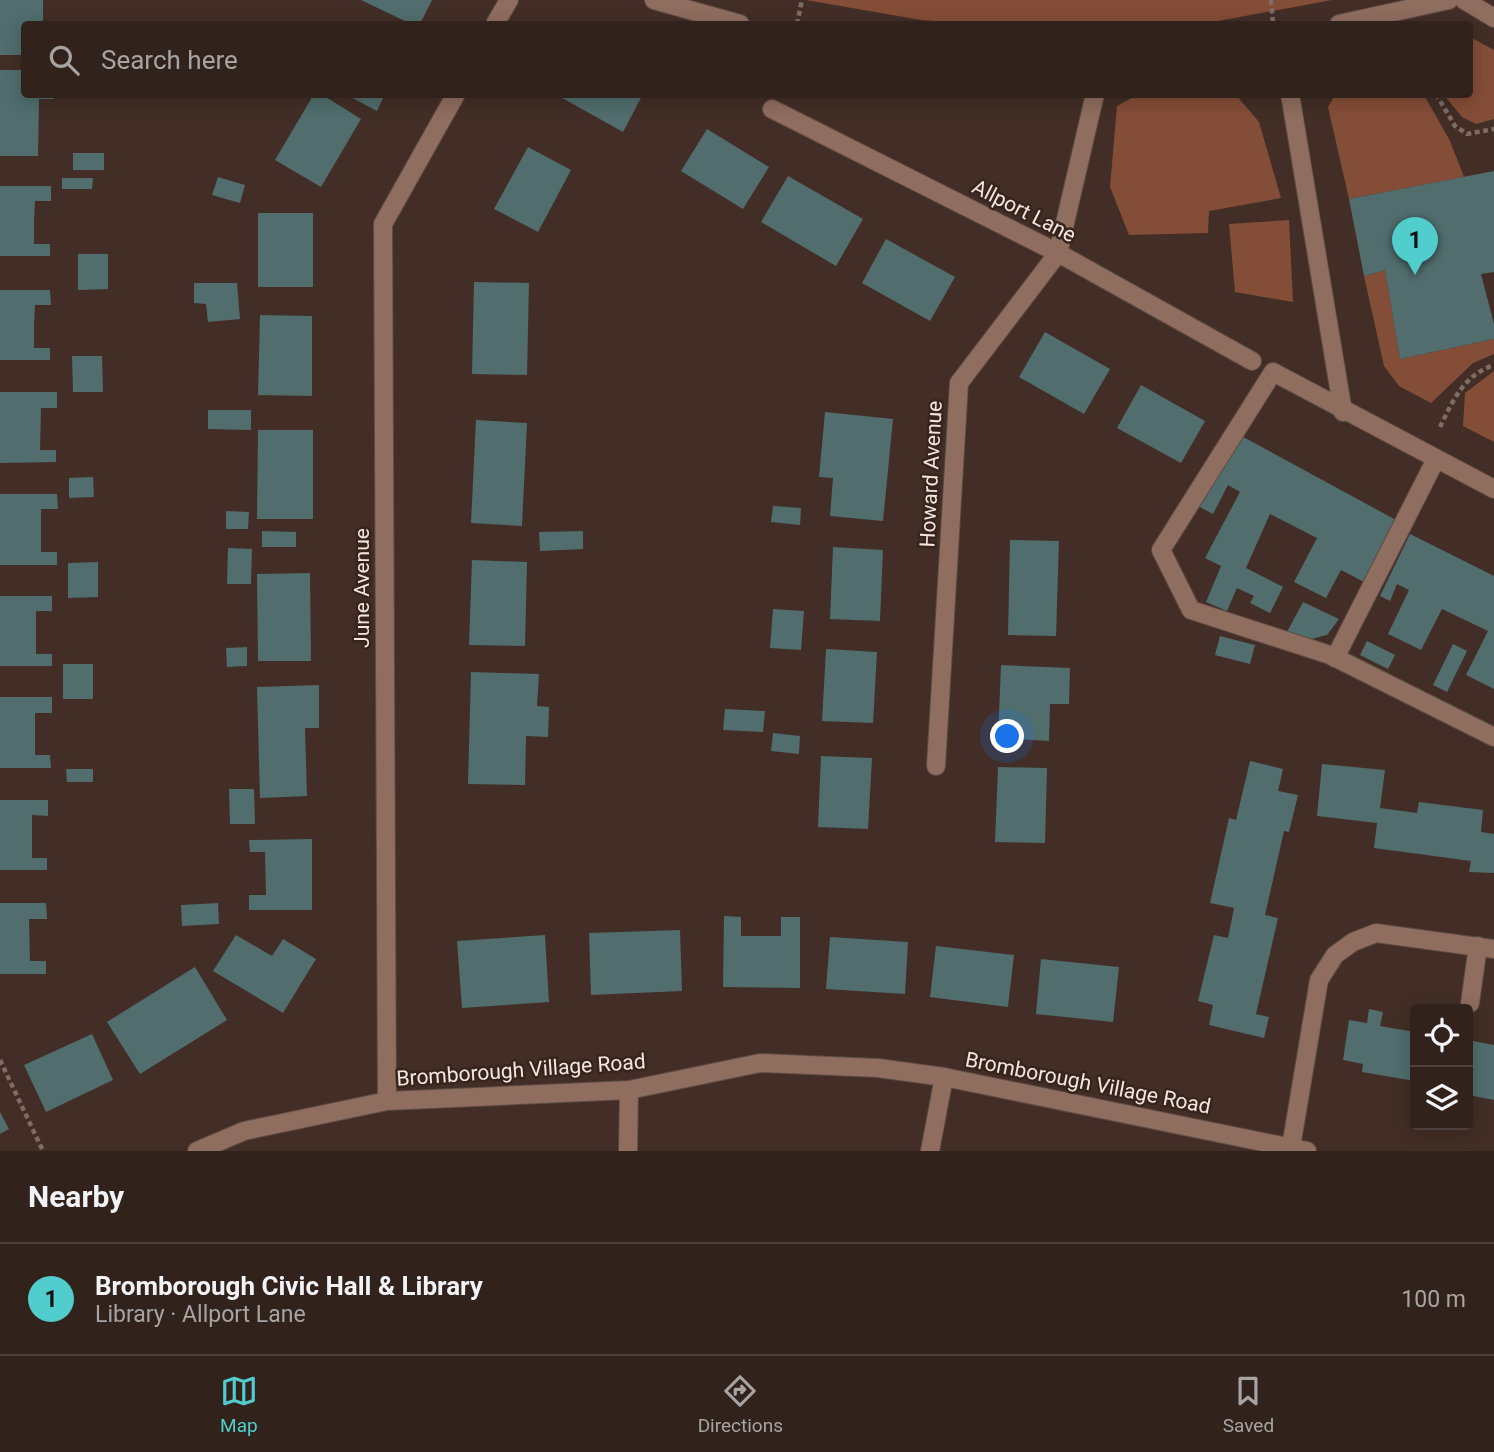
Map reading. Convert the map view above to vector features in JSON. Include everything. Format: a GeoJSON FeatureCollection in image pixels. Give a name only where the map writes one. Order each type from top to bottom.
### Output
{"type":"FeatureCollection","features":[{"type":"Feature","properties":{"kind":"street"},"geometry":{"type":"LineString","coordinates":[[497,21],[509,0]]}},
{"type":"Feature","properties":{"kind":"street"},"geometry":{"type":"LineString","coordinates":[[654,0],[729,21]]}},
{"type":"Feature","properties":{"kind":"street"},"geometry":{"type":"LineString","coordinates":[[1353,21],[1449,0]]}},
{"type":"Feature","properties":{"kind":"street"},"geometry":{"type":"LineString","coordinates":[[1464,0],[1494,18]]}},
{"type":"Feature","properties":{"kind":"street","name":"June Avenue"},"geometry":{"type":"LineString","coordinates":[[387,1101],[383,224],[454,98]]}},
{"type":"Feature","properties":{"kind":"street","name":"Howard Avenue"},"geometry":{"type":"LineString","coordinates":[[936,766],[959,383],[1058,253],[1094,98]]}},
{"type":"Feature","properties":{"kind":"street"},"geometry":{"type":"LineString","coordinates":[[1291,98],[1343,412]]}},
{"type":"Feature","properties":{"kind":"street","name":"Allport Lane"},"geometry":{"type":"LineString","coordinates":[[772,109],[1058,253],[1252,361]]}},
{"type":"Feature","properties":{"kind":"street"},"geometry":{"type":"LineString","coordinates":[[1494,489],[1273,373],[1161,550],[1191,610],[1335,658],[1494,737]]}},
{"type":"Feature","properties":{"kind":"street"},"geometry":{"type":"LineString","coordinates":[[1335,658],[1431,457]]}},
{"type":"Feature","properties":{"kind":"street"},"geometry":{"type":"LineString","coordinates":[[1299,1149],[1319,980],[1335,955],[1353,942],[1376,933],[1486,948],[1470,1003]]}},
{"type":"Feature","properties":{"kind":"street","name":"Bromborough Village Road"},"geometry":{"type":"LineString","coordinates":[[197,1151],[244,1131],[387,1101],[629,1090],[760,1063],[878,1068],[944,1077],[1299,1149]]}},
{"type":"Feature","properties":{"kind":"street"},"geometry":{"type":"LineString","coordinates":[[930,1151],[944,1077]]}},
{"type":"Feature","properties":{"kind":"street"},"geometry":{"type":"LineString","coordinates":[[628,1151],[629,1090]]}},
{"type":"Feature","properties":{"kind":"path"},"geometry":{"type":"LineString","coordinates":[[798,21],[802,0]]}},
{"type":"Feature","properties":{"kind":"path"},"geometry":{"type":"LineString","coordinates":[[1270,0],[1273,21]]}},
{"type":"Feature","properties":{"kind":"path"},"geometry":{"type":"LineString","coordinates":[[1438,98],[1455,126],[1467,134],[1494,129]]}},
{"type":"Feature","properties":{"kind":"path"},"geometry":{"type":"LineString","coordinates":[[1431,457],[1457,391],[1479,370],[1494,365]]}},
{"type":"Feature","properties":{"kind":"path"},"geometry":{"type":"LineString","coordinates":[[0,1060],[43,1151]]}},
{"type":"Feature","properties":{"kind":"shaded area"},"geometry":{"type":"Polygon","coordinates":[[[806,0],[1332,0],[1218,21],[921,20],[806,0]]]}},
{"type":"Feature","properties":{"kind":"shaded area"},"geometry":{"type":"Polygon","coordinates":[[[1473,39],[1494,50],[1494,119],[1476,124],[1462,117],[1446,98],[1473,98],[1473,39]]]}},
{"type":"Feature","properties":{"kind":"shaded area"},"geometry":{"type":"Polygon","coordinates":[[[1132,98],[1239,98],[1259,122],[1281,198],[1209,211],[1208,233],[1129,235],[1110,187],[1117,106],[1132,98]]]}},
{"type":"Feature","properties":{"kind":"shaded area"},"geometry":{"type":"Polygon","coordinates":[[[1333,98],[1426,98],[1450,141],[1464,177],[1349,199],[1328,107],[1333,98]]]}},
{"type":"Feature","properties":{"kind":"shaded area"},"geometry":{"type":"Polygon","coordinates":[[[1289,220],[1293,302],[1235,292],[1229,224],[1289,220]]]}},
{"type":"Feature","properties":{"kind":"shaded area"},"geometry":{"type":"Polygon","coordinates":[[[1385,270],[1400,359],[1494,339],[1494,354],[1473,363],[1431,403],[1399,386],[1384,366],[1364,276],[1385,270]]]}},
{"type":"Feature","properties":{"kind":"shaded area"},"geometry":{"type":"Polygon","coordinates":[[[1494,371],[1494,442],[1463,426],[1465,393],[1494,371]]]}},
{"type":"Feature","properties":{"kind":"building"},"geometry":{"type":"Polygon","coordinates":[[[0,0],[43,0],[43,21],[21,21],[21,55],[0,55],[0,0]]]}},
{"type":"Feature","properties":{"kind":"building"},"geometry":{"type":"Polygon","coordinates":[[[361,0],[432,0],[422,21],[405,21],[361,0]]]}},
{"type":"Feature","properties":{"kind":"building"},"geometry":{"type":"Polygon","coordinates":[[[0,70],[21,70],[21,98],[54,99],[39,99],[38,156],[0,156],[0,70]]]}},
{"type":"Feature","properties":{"kind":"building"},"geometry":{"type":"Polygon","coordinates":[[[312,98],[327,98],[361,119],[321,187],[275,160],[312,98]]]}},
{"type":"Feature","properties":{"kind":"building"},"geometry":{"type":"Polygon","coordinates":[[[353,98],[383,98],[377,111],[353,98]]]}},
{"type":"Feature","properties":{"kind":"building"},"geometry":{"type":"Polygon","coordinates":[[[562,98],[641,98],[623,132],[562,98]]]}},
{"type":"Feature","properties":{"kind":"building"},"geometry":{"type":"Polygon","coordinates":[[[707,129],[769,167],[743,209],[681,171],[707,129]]]}},
{"type":"Feature","properties":{"kind":"building"},"geometry":{"type":"Polygon","coordinates":[[[528,147],[571,170],[538,232],[494,209],[528,147]]]}},
{"type":"Feature","properties":{"kind":"building"},"geometry":{"type":"Polygon","coordinates":[[[73,153],[104,153],[104,170],[73,170],[73,153]]]}},
{"type":"Feature","properties":{"kind":"building"},"geometry":{"type":"Polygon","coordinates":[[[1494,171],[1494,272],[1481,274],[1494,324],[1494,339],[1400,359],[1385,270],[1364,276],[1349,199],[1494,171]]]}},
{"type":"Feature","properties":{"kind":"building"},"geometry":{"type":"Polygon","coordinates":[[[788,176],[863,219],[836,266],[761,222],[788,176]]]}},
{"type":"Feature","properties":{"kind":"building"},"geometry":{"type":"Polygon","coordinates":[[[218,177],[245,185],[240,203],[212,195],[218,177]]]}},
{"type":"Feature","properties":{"kind":"building"},"geometry":{"type":"Polygon","coordinates":[[[62,178],[93,178],[92,189],[62,189],[62,178]]]}},
{"type":"Feature","properties":{"kind":"building"},"geometry":{"type":"Polygon","coordinates":[[[0,186],[51,186],[51,201],[35,201],[34,222],[34,244],[50,244],[50,256],[0,256],[0,186]]]}},
{"type":"Feature","properties":{"kind":"building"},"geometry":{"type":"Polygon","coordinates":[[[258,213],[313,213],[313,287],[258,287],[258,213]]]}},
{"type":"Feature","properties":{"kind":"building"},"geometry":{"type":"Polygon","coordinates":[[[886,239],[955,277],[930,321],[862,283],[886,239]]]}},
{"type":"Feature","properties":{"kind":"building"},"geometry":{"type":"Polygon","coordinates":[[[78,254],[108,254],[108,289],[78,290],[78,254]]]}},
{"type":"Feature","properties":{"kind":"building"},"geometry":{"type":"Polygon","coordinates":[[[474,282],[529,283],[527,375],[472,374],[474,282]]]}},
{"type":"Feature","properties":{"kind":"building"},"geometry":{"type":"Polygon","coordinates":[[[194,283],[237,283],[240,319],[208,322],[206,304],[194,303],[194,283]]]}},
{"type":"Feature","properties":{"kind":"building"},"geometry":{"type":"Polygon","coordinates":[[[0,290],[50,290],[51,305],[35,305],[34,348],[50,348],[50,360],[0,360],[0,290]]]}},
{"type":"Feature","properties":{"kind":"building"},"geometry":{"type":"Polygon","coordinates":[[[260,315],[312,316],[312,396],[258,395],[260,315]]]}},
{"type":"Feature","properties":{"kind":"building"},"geometry":{"type":"Polygon","coordinates":[[[1045,332],[1110,369],[1084,414],[1019,377],[1045,332]]]}},
{"type":"Feature","properties":{"kind":"building"},"geometry":{"type":"Polygon","coordinates":[[[72,356],[102,356],[103,392],[73,392],[72,356]]]}},
{"type":"Feature","properties":{"kind":"building"},"geometry":{"type":"Polygon","coordinates":[[[1141,385],[1205,421],[1181,463],[1117,428],[1141,385]]]}},
{"type":"Feature","properties":{"kind":"building"},"geometry":{"type":"Polygon","coordinates":[[[0,392],[57,392],[57,408],[41,408],[40,450],[56,450],[56,462],[0,463],[0,392]]]}},
{"type":"Feature","properties":{"kind":"building"},"geometry":{"type":"Polygon","coordinates":[[[208,410],[251,410],[251,430],[208,429],[208,410]]]}},
{"type":"Feature","properties":{"kind":"building"},"geometry":{"type":"Polygon","coordinates":[[[825,412],[893,419],[883,521],[830,516],[833,478],[819,477],[825,412]]]}},
{"type":"Feature","properties":{"kind":"building"},"geometry":{"type":"Polygon","coordinates":[[[476,420],[527,423],[522,526],[471,523],[476,420]]]}},
{"type":"Feature","properties":{"kind":"building"},"geometry":{"type":"Polygon","coordinates":[[[258,430],[313,430],[313,519],[257,519],[258,430]]]}},
{"type":"Feature","properties":{"kind":"building"},"geometry":{"type":"Polygon","coordinates":[[[1236,433],[1396,520],[1364,582],[1341,570],[1326,598],[1294,582],[1317,538],[1270,514],[1246,568],[1283,587],[1270,613],[1250,603],[1254,596],[1237,588],[1227,611],[1206,602],[1221,566],[1205,558],[1240,492],[1228,485],[1213,514],[1196,505],[1236,433]]]}},
{"type":"Feature","properties":{"kind":"building"},"geometry":{"type":"Polygon","coordinates":[[[93,477],[94,497],[69,498],[69,478],[93,477]]]}},
{"type":"Feature","properties":{"kind":"building"},"geometry":{"type":"Polygon","coordinates":[[[0,494],[57,494],[58,509],[41,509],[41,552],[57,552],[57,565],[0,565],[0,494]]]}},
{"type":"Feature","properties":{"kind":"building"},"geometry":{"type":"Polygon","coordinates":[[[773,506],[801,508],[800,525],[771,522],[773,506]]]}},
{"type":"Feature","properties":{"kind":"building"},"geometry":{"type":"Polygon","coordinates":[[[226,511],[249,512],[248,529],[226,529],[226,511]]]}},
{"type":"Feature","properties":{"kind":"building"},"geometry":{"type":"Polygon","coordinates":[[[262,531],[296,532],[296,547],[262,547],[262,531]]]}},
{"type":"Feature","properties":{"kind":"building"},"geometry":{"type":"Polygon","coordinates":[[[583,531],[583,549],[540,551],[539,532],[583,531]]]}},
{"type":"Feature","properties":{"kind":"building"},"geometry":{"type":"Polygon","coordinates":[[[1410,534],[1494,576],[1494,689],[1466,675],[1488,631],[1442,609],[1421,650],[1388,634],[1409,590],[1397,584],[1390,601],[1380,596],[1410,534]]]}},
{"type":"Feature","properties":{"kind":"building"},"geometry":{"type":"Polygon","coordinates":[[[1010,540],[1059,541],[1056,636],[1008,635],[1010,540]]]}},
{"type":"Feature","properties":{"kind":"building"},"geometry":{"type":"Polygon","coordinates":[[[833,547],[883,550],[880,621],[830,619],[833,547]]]}},
{"type":"Feature","properties":{"kind":"building"},"geometry":{"type":"Polygon","coordinates":[[[228,548],[252,549],[251,584],[227,584],[228,548]]]}},
{"type":"Feature","properties":{"kind":"building"},"geometry":{"type":"Polygon","coordinates":[[[472,560],[527,562],[525,646],[469,645],[472,560]]]}},
{"type":"Feature","properties":{"kind":"building"},"geometry":{"type":"Polygon","coordinates":[[[98,562],[98,597],[68,598],[68,563],[98,562]]]}},
{"type":"Feature","properties":{"kind":"building"},"geometry":{"type":"Polygon","coordinates":[[[310,573],[311,661],[258,661],[257,574],[310,573]]]}},
{"type":"Feature","properties":{"kind":"building"},"geometry":{"type":"Polygon","coordinates":[[[0,596],[52,596],[52,611],[36,611],[36,654],[52,654],[52,666],[0,666],[0,596]]]}},
{"type":"Feature","properties":{"kind":"building"},"geometry":{"type":"Polygon","coordinates":[[[1303,602],[1339,619],[1327,635],[1307,640],[1287,632],[1303,602]]]}},
{"type":"Feature","properties":{"kind":"building"},"geometry":{"type":"Polygon","coordinates":[[[773,609],[804,611],[801,650],[770,648],[773,609]]]}},
{"type":"Feature","properties":{"kind":"building"},"geometry":{"type":"Polygon","coordinates":[[[1220,636],[1255,645],[1250,664],[1215,655],[1220,636]]]}},
{"type":"Feature","properties":{"kind":"building"},"geometry":{"type":"Polygon","coordinates":[[[1367,641],[1395,655],[1388,669],[1360,655],[1367,641]]]}},
{"type":"Feature","properties":{"kind":"building"},"geometry":{"type":"Polygon","coordinates":[[[1453,644],[1467,651],[1447,692],[1433,685],[1453,644]]]}},
{"type":"Feature","properties":{"kind":"building"},"geometry":{"type":"Polygon","coordinates":[[[247,647],[247,666],[227,667],[226,648],[247,647]]]}},
{"type":"Feature","properties":{"kind":"building"},"geometry":{"type":"Polygon","coordinates":[[[826,649],[877,652],[873,723],[822,721],[826,649]]]}},
{"type":"Feature","properties":{"kind":"building"},"geometry":{"type":"Polygon","coordinates":[[[63,664],[93,664],[93,699],[63,699],[63,664]]]}},
{"type":"Feature","properties":{"kind":"building"},"geometry":{"type":"Polygon","coordinates":[[[1001,665],[1070,668],[1069,704],[1050,704],[1049,741],[998,738],[1001,665]]]}},
{"type":"Feature","properties":{"kind":"building"},"geometry":{"type":"Polygon","coordinates":[[[471,672],[539,674],[537,706],[549,707],[548,737],[526,736],[525,785],[468,784],[471,672]]]}},
{"type":"Feature","properties":{"kind":"building"},"geometry":{"type":"Polygon","coordinates":[[[319,685],[319,728],[305,728],[307,796],[260,798],[257,687],[319,685]]]}},
{"type":"Feature","properties":{"kind":"building"},"geometry":{"type":"Polygon","coordinates":[[[0,697],[52,697],[52,713],[35,713],[35,755],[50,755],[51,768],[0,768],[0,697]]]}},
{"type":"Feature","properties":{"kind":"building"},"geometry":{"type":"Polygon","coordinates":[[[725,709],[765,711],[763,732],[723,730],[725,709]]]}},
{"type":"Feature","properties":{"kind":"building"},"geometry":{"type":"Polygon","coordinates":[[[773,733],[800,736],[799,754],[771,751],[773,733]]]}},
{"type":"Feature","properties":{"kind":"building"},"geometry":{"type":"Polygon","coordinates":[[[821,756],[872,758],[868,829],[818,827],[821,756]]]}},
{"type":"Feature","properties":{"kind":"building"},"geometry":{"type":"Polygon","coordinates":[[[1250,761],[1283,769],[1278,791],[1298,795],[1289,832],[1284,831],[1265,915],[1278,918],[1256,1014],[1269,1017],[1264,1038],[1209,1025],[1213,1005],[1198,1001],[1214,935],[1228,938],[1234,908],[1210,903],[1229,818],[1236,820],[1250,761]]]}},
{"type":"Feature","properties":{"kind":"building"},"geometry":{"type":"Polygon","coordinates":[[[1322,764],[1385,770],[1380,808],[1417,813],[1419,802],[1483,810],[1481,832],[1494,834],[1494,873],[1469,872],[1471,861],[1374,848],[1377,823],[1317,816],[1322,764]]]}},
{"type":"Feature","properties":{"kind":"building"},"geometry":{"type":"Polygon","coordinates":[[[998,767],[1047,768],[1045,843],[995,842],[998,767]]]}},
{"type":"Feature","properties":{"kind":"building"},"geometry":{"type":"Polygon","coordinates":[[[66,769],[93,769],[93,782],[67,782],[66,769]]]}},
{"type":"Feature","properties":{"kind":"building"},"geometry":{"type":"Polygon","coordinates":[[[229,789],[254,789],[255,824],[230,824],[229,789]]]}},
{"type":"Feature","properties":{"kind":"building"},"geometry":{"type":"Polygon","coordinates":[[[0,800],[48,800],[48,816],[32,815],[32,858],[47,858],[47,870],[0,870],[0,800]]]}},
{"type":"Feature","properties":{"kind":"building"},"geometry":{"type":"Polygon","coordinates":[[[312,839],[312,910],[249,910],[249,895],[266,895],[265,852],[250,852],[249,840],[312,839]]]}},
{"type":"Feature","properties":{"kind":"building"},"geometry":{"type":"Polygon","coordinates":[[[0,903],[46,903],[47,919],[29,919],[30,961],[46,961],[46,974],[0,974],[0,903]]]}},
{"type":"Feature","properties":{"kind":"building"},"geometry":{"type":"Polygon","coordinates":[[[218,903],[219,924],[182,926],[181,905],[218,903]]]}},
{"type":"Feature","properties":{"kind":"building"},"geometry":{"type":"Polygon","coordinates":[[[724,916],[741,917],[741,936],[781,936],[781,917],[800,917],[800,988],[723,987],[724,916]]]}},
{"type":"Feature","properties":{"kind":"building"},"geometry":{"type":"Polygon","coordinates":[[[680,930],[682,991],[591,995],[589,933],[680,930]]]}},
{"type":"Feature","properties":{"kind":"building"},"geometry":{"type":"Polygon","coordinates":[[[236,935],[272,956],[283,939],[316,959],[283,1013],[213,971],[236,935]]]}},
{"type":"Feature","properties":{"kind":"building"},"geometry":{"type":"Polygon","coordinates":[[[545,935],[549,1002],[462,1008],[457,941],[545,935]]]}},
{"type":"Feature","properties":{"kind":"building"},"geometry":{"type":"Polygon","coordinates":[[[830,937],[908,942],[905,994],[826,989],[830,937]]]}},
{"type":"Feature","properties":{"kind":"building"},"geometry":{"type":"Polygon","coordinates":[[[936,946],[1014,955],[1008,1007],[930,997],[936,946]]]}},
{"type":"Feature","properties":{"kind":"building"},"geometry":{"type":"Polygon","coordinates":[[[1041,959],[1119,967],[1113,1022],[1036,1014],[1041,959]]]}},
{"type":"Feature","properties":{"kind":"building"},"geometry":{"type":"Polygon","coordinates":[[[195,967],[227,1020],[140,1074],[107,1022],[195,967]]]}},
{"type":"Feature","properties":{"kind":"building"},"geometry":{"type":"Polygon","coordinates":[[[1369,1009],[1383,1012],[1380,1026],[1410,1031],[1410,1080],[1362,1072],[1363,1064],[1343,1060],[1349,1020],[1367,1023],[1369,1009]]]}},
{"type":"Feature","properties":{"kind":"building"},"geometry":{"type":"Polygon","coordinates":[[[92,1034],[113,1080],[46,1112],[24,1065],[92,1034]]]}},
{"type":"Feature","properties":{"kind":"building"},"geometry":{"type":"Polygon","coordinates":[[[1473,1041],[1494,1045],[1494,1100],[1473,1096],[1473,1041]]]}},
{"type":"Feature","properties":{"kind":"building"},"geometry":{"type":"Polygon","coordinates":[[[0,1112],[9,1129],[0,1134],[0,1112]]]}},
{"type":"Feature","properties":{"kind":"place","name":"Bromborough Civic Hall & Library"},"geometry":{"type":"Point","coordinates":[1415,275]}}]}
